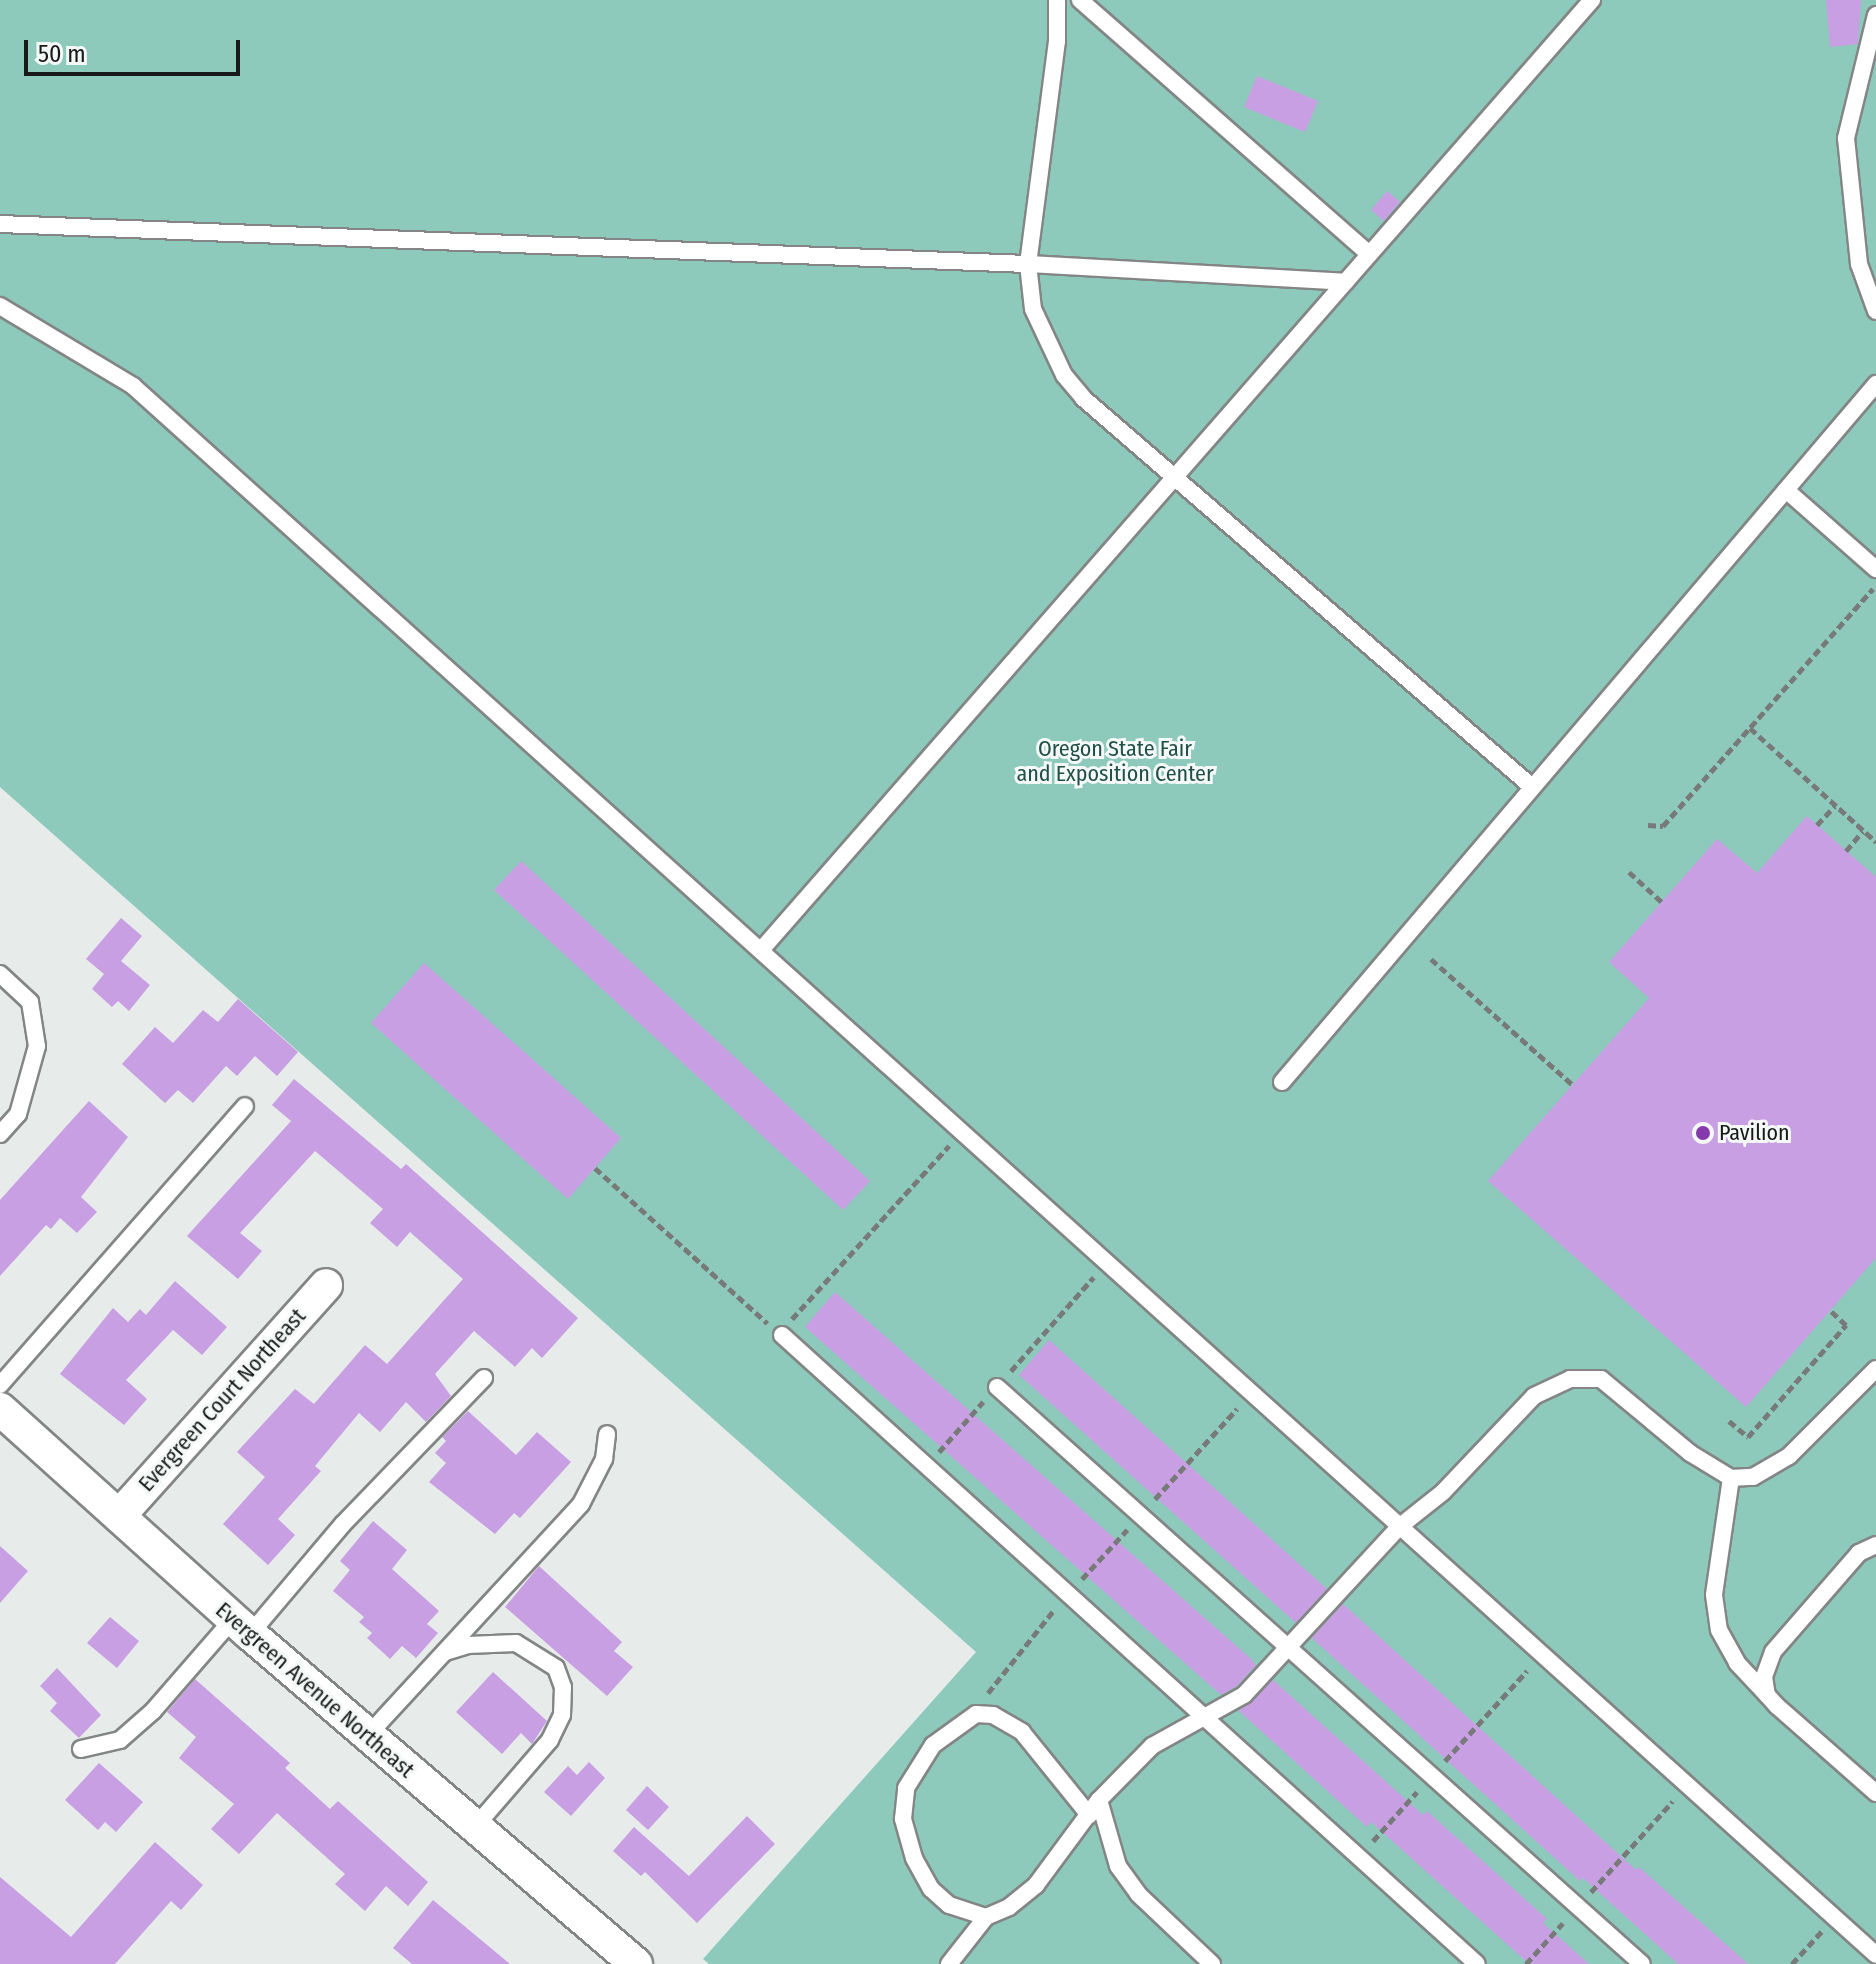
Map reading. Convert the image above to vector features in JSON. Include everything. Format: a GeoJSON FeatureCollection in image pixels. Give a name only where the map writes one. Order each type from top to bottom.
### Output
{"type":"FeatureCollection","features":[{"type":"Feature","properties":{"kind":"street","name":"Evergreen Court Northeast"},"geometry":{"type":"LineString","coordinates":[[119,1516],[326,1285]]}},
{"type":"Feature","properties":{"kind":"street","name":"Evergreen Avenue Northeast"},"geometry":{"type":"LineString","coordinates":[[0,1409],[241,1627],[636,1964]]}},
{"type":"Feature","properties":{"kind":"lane"},"geometry":{"type":"LineString","coordinates":[[1057,0],[1057,41],[1028,264],[1033,309],[1064,375],[1173,478],[1532,787]]}},
{"type":"Feature","properties":{"kind":"lane"},"geometry":{"type":"LineString","coordinates":[[1080,0],[1369,254]]}},
{"type":"Feature","properties":{"kind":"lane"},"geometry":{"type":"LineString","coordinates":[[762,949],[1592,0]]}},
{"type":"Feature","properties":{"kind":"lane"},"geometry":{"type":"LineString","coordinates":[[1876,15],[1846,138],[1859,264],[1876,311]]}},
{"type":"Feature","properties":{"kind":"lane"},"geometry":{"type":"LineString","coordinates":[[0,224],[1028,264],[1345,282]]}},
{"type":"Feature","properties":{"kind":"lane"},"geometry":{"type":"LineString","coordinates":[[0,306],[133,386],[1876,1955]]}},
{"type":"Feature","properties":{"kind":"lane"},"geometry":{"type":"LineString","coordinates":[[1282,1082],[1876,384]]}},
{"type":"Feature","properties":{"kind":"lane"},"geometry":{"type":"LineString","coordinates":[[1786,490],[1876,569]]}},
{"type":"Feature","properties":{"kind":"lane"},"geometry":{"type":"LineString","coordinates":[[0,974],[30,1002],[37,1046],[18,1114],[0,1134]]}},
{"type":"Feature","properties":{"kind":"lane"},"geometry":{"type":"LineString","coordinates":[[0,1385],[245,1106]]}},
{"type":"Feature","properties":{"kind":"lane"},"geometry":{"type":"LineString","coordinates":[[782,1335],[1477,1964]]}},
{"type":"Feature","properties":{"kind":"lane"},"geometry":{"type":"LineString","coordinates":[[949,1964],[986,1917],[1036,1885],[1099,1800],[1152,1746],[1244,1695],[1399,1527],[1443,1492],[1534,1396],[1570,1379],[1601,1379],[1690,1453],[1731,1478],[1753,1477],[1789,1456],[1876,1369]]}},
{"type":"Feature","properties":{"kind":"lane"},"geometry":{"type":"LineString","coordinates":[[81,1749],[120,1740],[153,1711],[241,1627],[484,1378]]}},
{"type":"Feature","properties":{"kind":"lane"},"geometry":{"type":"LineString","coordinates":[[997,1387],[1642,1964]]}},
{"type":"Feature","properties":{"kind":"lane"},"geometry":{"type":"LineString","coordinates":[[368,1735],[581,1504],[604,1459],[607,1434]]}},
{"type":"Feature","properties":{"kind":"lane"},"geometry":{"type":"LineString","coordinates":[[1731,1478],[1714,1595],[1719,1630],[1737,1663],[1767,1695],[1876,1793]]}},
{"type":"Feature","properties":{"kind":"lane"},"geometry":{"type":"LineString","coordinates":[[1767,1695],[1764,1677],[1773,1652],[1859,1553],[1876,1545]]}},
{"type":"Feature","properties":{"kind":"lane"},"geometry":{"type":"LineString","coordinates":[[443,1652],[468,1645],[516,1643],[556,1668],[563,1687],[562,1715],[550,1740],[475,1827]]}},
{"type":"Feature","properties":{"kind":"lane"},"geometry":{"type":"LineString","coordinates":[[986,1917],[949,1905],[931,1889],[914,1858],[903,1819],[906,1788],[917,1764],[954,1726],[976,1714],[993,1715],[1022,1732],[1089,1815]]}},
{"type":"Feature","properties":{"kind":"lane"},"geometry":{"type":"LineString","coordinates":[[1099,1800],[1118,1866],[1147,1904],[1212,1964]]}},
{"type":"Feature","properties":{"kind":"path"},"geometry":{"type":"LineString","coordinates":[[1648,825],[1663,826],[1876,586]]}},
{"type":"Feature","properties":{"kind":"path"},"geometry":{"type":"LineString","coordinates":[[1750,728],[1876,842]]}},
{"type":"Feature","properties":{"kind":"path"},"geometry":{"type":"LineString","coordinates":[[1817,825],[1835,806]]}},
{"type":"Feature","properties":{"kind":"path"},"geometry":{"type":"LineString","coordinates":[[1846,851],[1863,831]]}},
{"type":"Feature","properties":{"kind":"path"},"geometry":{"type":"LineString","coordinates":[[1629,872],[1662,902]]}},
{"type":"Feature","properties":{"kind":"path"},"geometry":{"type":"LineString","coordinates":[[1431,959],[1573,1085]]}},
{"type":"Feature","properties":{"kind":"path"},"geometry":{"type":"LineString","coordinates":[[595,1168],[782,1335],[949,1146],[960,1156]]}},
{"type":"Feature","properties":{"kind":"path"},"geometry":{"type":"LineString","coordinates":[[1084,1266],[1106,1286]]}},
{"type":"Feature","properties":{"kind":"path"},"geometry":{"type":"LineString","coordinates":[[1729,1421],[1748,1437],[1846,1325],[1830,1310]]}},
{"type":"Feature","properties":{"kind":"path"},"geometry":{"type":"LineString","coordinates":[[1229,1395],[1251,1415]]}},
{"type":"Feature","properties":{"kind":"path"},"geometry":{"type":"LineString","coordinates":[[976,1714],[1001,1671],[1240,1405]]}},
{"type":"Feature","properties":{"kind":"path"},"geometry":{"type":"LineString","coordinates":[[1526,1964],[1678,1796],[1667,1786]]}},
{"type":"Feature","properties":{"kind":"path"},"geometry":{"type":"LineString","coordinates":[[1814,1917],[1835,1937]]}},
{"type":"Feature","properties":{"kind":"path"},"geometry":{"type":"LineString","coordinates":[[1792,1964],[1825,1927]]}},
{"type":"Feature","properties":{"kind":"green space","name":"Oregon State Fair and Exposition Center"},"geometry":{"type":"Polygon","coordinates":[[[0,0],[1876,0],[1876,1964],[709,1964],[703,1959],[976,1652],[0,787],[0,0]]]}},
{"type":"Feature","properties":{"kind":"building"},"geometry":{"type":"Polygon","coordinates":[[[1826,0],[1861,0],[1858,44],[1830,47],[1826,0]]]}},
{"type":"Feature","properties":{"kind":"building"},"geometry":{"type":"Polygon","coordinates":[[[1257,76],[1318,101],[1305,132],[1244,107],[1257,76]]]}},
{"type":"Feature","properties":{"kind":"building"},"geometry":{"type":"Polygon","coordinates":[[[1387,191],[1400,202],[1384,221],[1371,210],[1387,191]]]}},
{"type":"Feature","properties":{"kind":"building","name":"Pavilion"},"geometry":{"type":"Polygon","coordinates":[[[1807,816],[1876,877],[1876,1258],[1746,1407],[1488,1181],[1649,998],[1609,962],[1717,839],[1757,873],[1807,816]]]}},
{"type":"Feature","properties":{"kind":"building"},"geometry":{"type":"Polygon","coordinates":[[[521,861],[870,1181],[843,1210],[494,890],[521,861]]]}},
{"type":"Feature","properties":{"kind":"building"},"geometry":{"type":"Polygon","coordinates":[[[121,918],[142,936],[121,961],[150,985],[129,1011],[118,1001],[112,1007],[92,989],[104,974],[86,959],[121,918]]]}},
{"type":"Feature","properties":{"kind":"building"},"geometry":{"type":"Polygon","coordinates":[[[424,963],[621,1138],[568,1199],[371,1023],[424,963]]]}},
{"type":"Feature","properties":{"kind":"building"},"geometry":{"type":"Polygon","coordinates":[[[238,999],[298,1052],[277,1076],[255,1056],[237,1076],[226,1066],[193,1103],[178,1090],[165,1103],[122,1064],[155,1027],[173,1043],[203,1010],[218,1022],[238,999]]]}},
{"type":"Feature","properties":{"kind":"building"},"geometry":{"type":"Polygon","coordinates":[[[294,1079],[401,1169],[406,1164],[578,1318],[542,1358],[532,1348],[515,1367],[474,1331],[435,1374],[451,1396],[426,1422],[406,1402],[380,1432],[359,1413],[315,1466],[321,1471],[278,1519],[295,1535],[268,1565],[223,1524],[265,1477],[237,1452],[295,1389],[314,1404],[365,1345],[387,1364],[463,1279],[410,1232],[397,1247],[370,1223],[383,1209],[315,1151],[240,1233],[262,1251],[238,1279],[187,1236],[291,1121],[272,1105],[294,1079]]]}},
{"type":"Feature","properties":{"kind":"building"},"geometry":{"type":"Polygon","coordinates":[[[89,1101],[128,1137],[81,1197],[97,1212],[77,1233],[60,1218],[51,1229],[46,1225],[0,1276],[0,1200],[89,1101]]]}},
{"type":"Feature","properties":{"kind":"building"},"geometry":{"type":"Polygon","coordinates":[[[175,1281],[227,1327],[202,1355],[173,1330],[126,1380],[147,1399],[124,1425],[60,1374],[113,1308],[128,1322],[140,1309],[146,1315],[175,1281]]]}},
{"type":"Feature","properties":{"kind":"building"},"geometry":{"type":"Polygon","coordinates":[[[835,1292],[1250,1658],[1256,1665],[1237,1686],[1221,1695],[805,1327],[835,1292]]]}},
{"type":"Feature","properties":{"kind":"building"},"geometry":{"type":"Polygon","coordinates":[[[1049,1340],[1327,1589],[1296,1623],[1019,1375],[1049,1340]]]}},
{"type":"Feature","properties":{"kind":"building"},"geometry":{"type":"Polygon","coordinates":[[[468,1411],[516,1455],[537,1432],[571,1462],[520,1518],[514,1513],[495,1534],[429,1482],[446,1463],[435,1453],[446,1441],[442,1437],[468,1411]]]}},
{"type":"Feature","properties":{"kind":"building"},"geometry":{"type":"Polygon","coordinates":[[[373,1521],[407,1550],[392,1569],[439,1611],[427,1624],[438,1633],[416,1658],[402,1646],[390,1659],[367,1638],[372,1633],[359,1622],[364,1617],[333,1591],[350,1570],[340,1561],[373,1521]]]}},
{"type":"Feature","properties":{"kind":"building"},"geometry":{"type":"Polygon","coordinates":[[[0,1546],[28,1571],[0,1603],[0,1546]]]}},
{"type":"Feature","properties":{"kind":"building"},"geometry":{"type":"Polygon","coordinates":[[[539,1566],[622,1642],[614,1651],[633,1667],[607,1696],[505,1607],[539,1566]]]}},
{"type":"Feature","properties":{"kind":"building"},"geometry":{"type":"Polygon","coordinates":[[[1343,1604],[1636,1870],[1639,1867],[1748,1964],[1678,1964],[1583,1878],[1580,1881],[1315,1641],[1312,1637],[1343,1604]]]}},
{"type":"Feature","properties":{"kind":"building"},"geometry":{"type":"Polygon","coordinates":[[[110,1617],[139,1641],[117,1668],[87,1643],[110,1617]]]}},
{"type":"Feature","properties":{"kind":"building"},"geometry":{"type":"Polygon","coordinates":[[[57,1668],[101,1715],[79,1738],[50,1711],[57,1703],[40,1686],[57,1668]]]}},
{"type":"Feature","properties":{"kind":"building"},"geometry":{"type":"Polygon","coordinates":[[[493,1672],[547,1721],[532,1744],[521,1733],[502,1754],[456,1712],[493,1672]]]}},
{"type":"Feature","properties":{"kind":"building"},"geometry":{"type":"Polygon","coordinates":[[[195,1679],[290,1763],[285,1768],[330,1809],[338,1801],[428,1882],[408,1906],[386,1886],[365,1911],[335,1884],[345,1874],[277,1813],[239,1854],[211,1829],[234,1804],[179,1758],[196,1737],[167,1712],[195,1679]]]}},
{"type":"Feature","properties":{"kind":"building"},"geometry":{"type":"Polygon","coordinates":[[[1273,1680],[1423,1815],[1427,1811],[1547,1919],[1543,1923],[1589,1964],[1529,1964],[1371,1822],[1367,1827],[1239,1711],[1273,1680]]]}},
{"type":"Feature","properties":{"kind":"building"},"geometry":{"type":"Polygon","coordinates":[[[589,1762],[605,1778],[571,1816],[544,1792],[568,1766],[577,1775],[589,1762]]]}},
{"type":"Feature","properties":{"kind":"building"},"geometry":{"type":"Polygon","coordinates":[[[99,1763],[143,1802],[116,1832],[105,1822],[98,1830],[65,1800],[99,1763]]]}},
{"type":"Feature","properties":{"kind":"building"},"geometry":{"type":"Polygon","coordinates":[[[647,1786],[669,1807],[648,1830],[626,1810],[647,1786]]]}},
{"type":"Feature","properties":{"kind":"building"},"geometry":{"type":"Polygon","coordinates":[[[747,1816],[775,1844],[697,1923],[645,1872],[641,1876],[613,1851],[634,1827],[689,1876],[747,1816]]]}},
{"type":"Feature","properties":{"kind":"building"},"geometry":{"type":"Polygon","coordinates":[[[155,1842],[203,1885],[181,1910],[171,1901],[115,1964],[0,1964],[0,1877],[71,1937],[155,1842]]]}},
{"type":"Feature","properties":{"kind":"building"},"geometry":{"type":"Polygon","coordinates":[[[433,1900],[510,1964],[412,1964],[393,1948],[433,1900]]]}},
{"type":"Feature","properties":{"kind":"place","name":"Pavilion"},"geometry":{"type":"Point","coordinates":[1703,1133]}}]}
